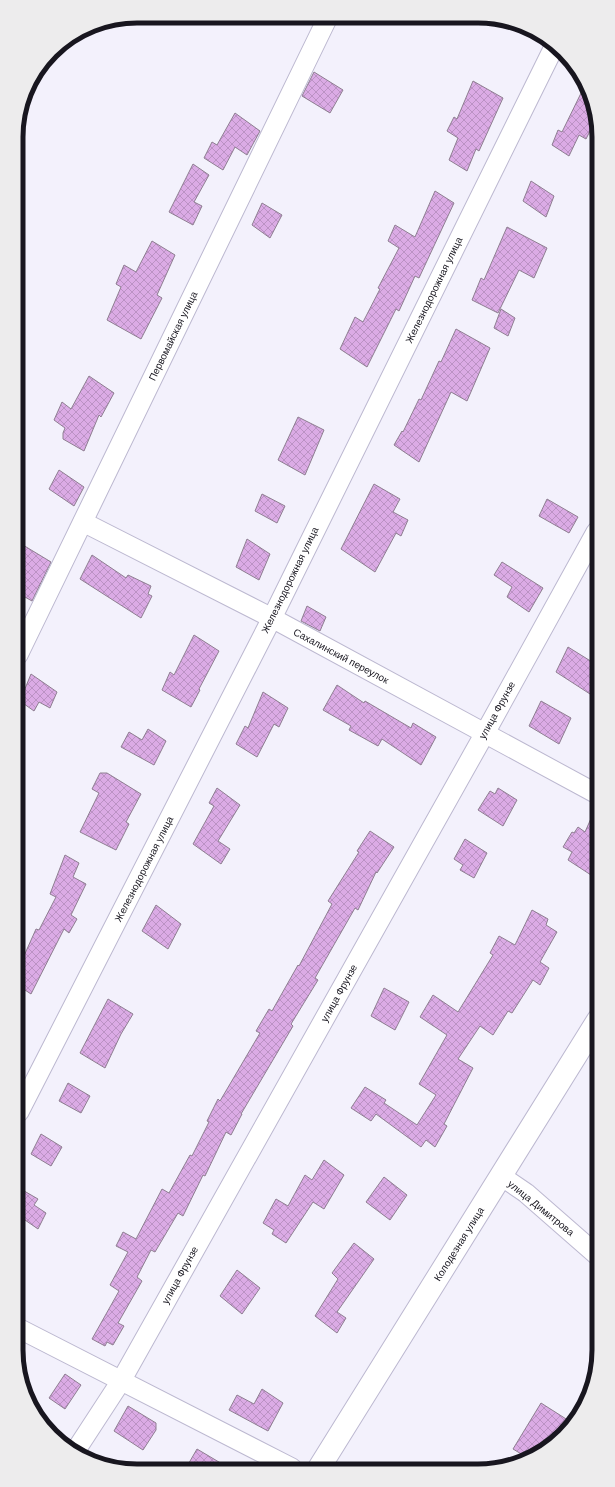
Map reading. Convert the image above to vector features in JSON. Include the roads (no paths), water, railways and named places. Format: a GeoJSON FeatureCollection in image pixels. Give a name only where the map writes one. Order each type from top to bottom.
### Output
{"type":"FeatureCollection","features":[{"type":"Feature","properties":{"kind":"main road","name":"Колодезная улица"},"geometry":{"type":"LineString","coordinates":[[322,1464],[592,1030]]}},
{"type":"Feature","properties":{"kind":"street","name":"Первомайская улица"},"geometry":{"type":"LineString","coordinates":[[23,645],[325,23]]}},
{"type":"Feature","properties":{"kind":"street","name":"Железнодорожная улица"},"geometry":{"type":"LineString","coordinates":[[23,1104],[272,618],[552,51]]}},
{"type":"Feature","properties":{"kind":"street","name":"Сахалинский переулок"},"geometry":{"type":"LineString","coordinates":[[83,522],[272,618],[592,791]]}},
{"type":"Feature","properties":{"kind":"street","name":"улица Фрунзе"},"geometry":{"type":"LineString","coordinates":[[78,1447],[121,1381],[485,733],[592,539]]}},
{"type":"Feature","properties":{"kind":"street","name":"улица Димитрова"},"geometry":{"type":"LineString","coordinates":[[501,1176],[526,1193],[592,1251]]}},
{"type":"Feature","properties":{"kind":"street"},"geometry":{"type":"LineString","coordinates":[[23,1331],[284,1464]]}}]}
